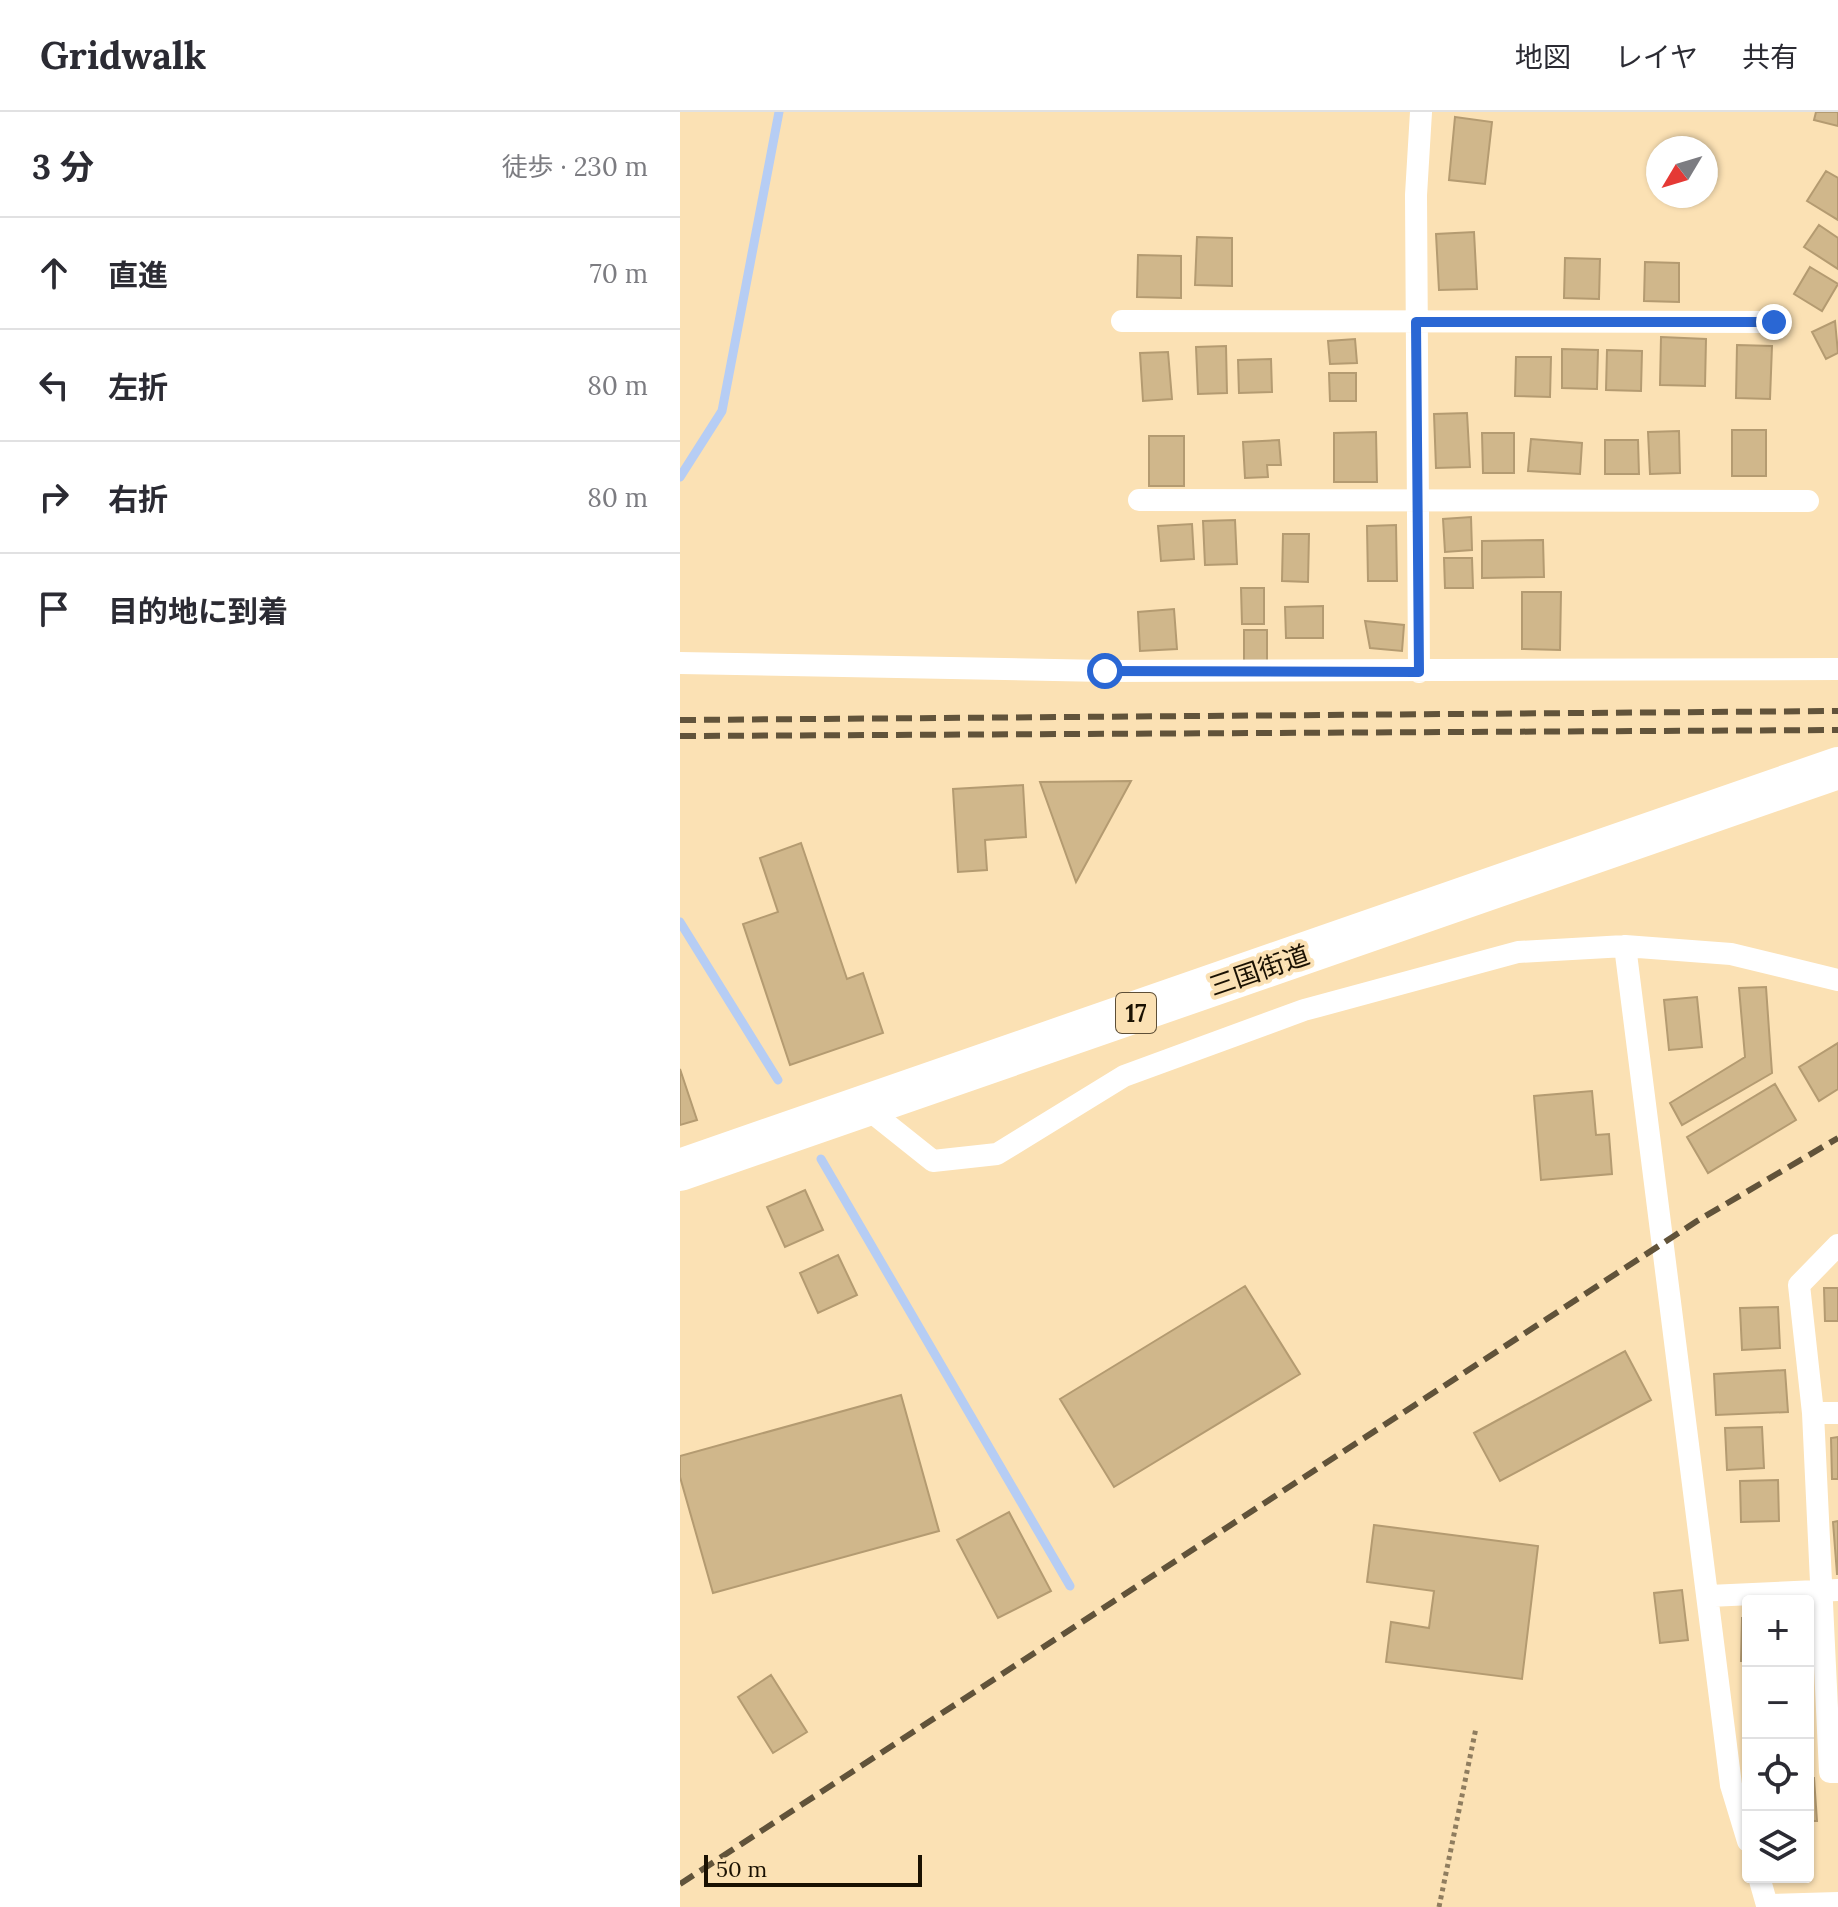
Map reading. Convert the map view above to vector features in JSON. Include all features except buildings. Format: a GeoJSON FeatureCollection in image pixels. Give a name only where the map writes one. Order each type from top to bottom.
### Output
{"type":"FeatureCollection","features":[{"type":"Feature","properties":{"kind":"highway","name":"三国街道"},"geometry":{"type":"LineString","coordinates":[[680,1170],[1838,768]]}},
{"type":"Feature","properties":{"kind":"street"},"geometry":{"type":"LineString","coordinates":[[1419,672],[1416,195],[1421,112]]}},
{"type":"Feature","properties":{"kind":"street"},"geometry":{"type":"LineString","coordinates":[[1122,321],[1774,322]]}},
{"type":"Feature","properties":{"kind":"street"},"geometry":{"type":"LineString","coordinates":[[1139,500],[1417,503],[1808,501]]}},
{"type":"Feature","properties":{"kind":"street"},"geometry":{"type":"LineString","coordinates":[[680,663],[1419,672],[1838,669]]}},
{"type":"Feature","properties":{"kind":"street"},"geometry":{"type":"LineString","coordinates":[[1625,946],[1731,1785],[1742,1821]]}},
{"type":"Feature","properties":{"kind":"street"},"geometry":{"type":"LineString","coordinates":[[864,1106],[933,1161],[997,1154],[1124,1076],[1304,1010],[1518,952],[1625,946],[1731,954],[1838,980]]}},
{"type":"Feature","properties":{"kind":"street"},"geometry":{"type":"LineString","coordinates":[[1838,1245],[1799,1285],[1829,1590],[1830,1772],[1838,1772]]}},
{"type":"Feature","properties":{"kind":"street"},"geometry":{"type":"LineString","coordinates":[[1813,1413],[1838,1413]]}},
{"type":"Feature","properties":{"kind":"street"},"geometry":{"type":"LineString","coordinates":[[1709,1596],[1829,1590]]}},
{"type":"Feature","properties":{"kind":"street"},"geometry":{"type":"LineString","coordinates":[[1761,1883],[1767,1905],[1838,1903]]}},
{"type":"Feature","properties":{"kind":"path"},"geometry":{"type":"LineString","coordinates":[[1439,1907],[1476,1728]]}},
{"type":"Feature","properties":{"kind":"waterway"},"geometry":{"type":"LineString","coordinates":[[680,477],[722,411],[779,112]]}},
{"type":"Feature","properties":{"kind":"waterway"},"geometry":{"type":"LineString","coordinates":[[680,922],[778,1080]]}},
{"type":"Feature","properties":{"kind":"waterway"},"geometry":{"type":"LineString","coordinates":[[821,1159],[1070,1586]]}},
{"type":"Feature","properties":{"kind":"railway"},"geometry":{"type":"LineString","coordinates":[[680,720],[1838,711]]}},
{"type":"Feature","properties":{"kind":"railway"},"geometry":{"type":"LineString","coordinates":[[680,736],[1838,730]]}},
{"type":"Feature","properties":{"kind":"railway"},"geometry":{"type":"LineString","coordinates":[[680,1884],[1697,1221],[1838,1138]]}},
{"type":"Feature","properties":{"kind":"route"},"geometry":{"type":"LineString","coordinates":[[1105,671],[1419,672],[1416,322],[1774,322]]}}]}
